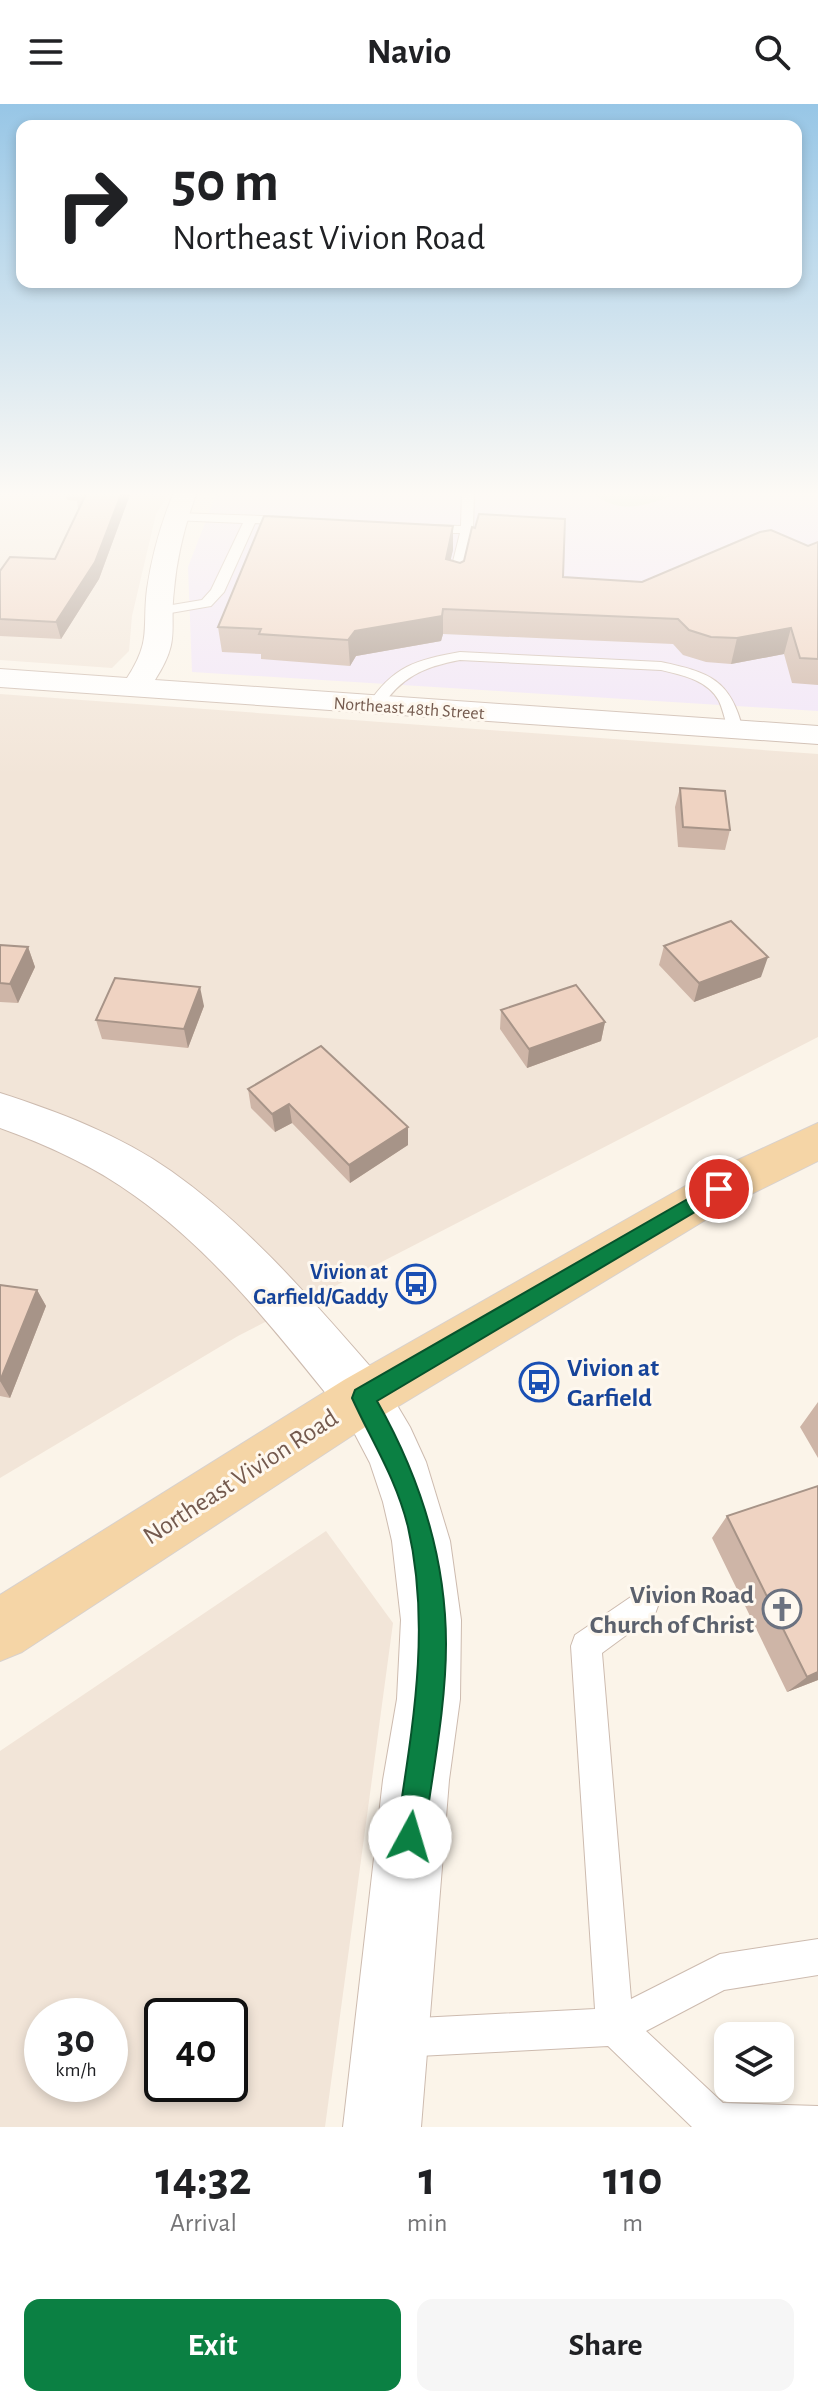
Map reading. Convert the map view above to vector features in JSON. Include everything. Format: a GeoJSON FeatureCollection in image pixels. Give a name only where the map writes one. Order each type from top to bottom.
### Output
{"type":"FeatureCollection","features":[{"type":"Feature","properties":{"kind":"main road","name":"Northeast Vivion Road"},"geometry":{"type":"LineString","coordinates":[[0,1630],[363,1398],[719,1189],[818,1141]]}},
{"type":"Feature","properties":{"kind":"street"},"geometry":{"type":"LineString","coordinates":[[135,688],[150,666],[159,644],[162,586]]}},
{"type":"Feature","properties":{"kind":"street","name":"Northeast 48th Street"},"geometry":{"type":"LineString","coordinates":[[0,678],[818,735]]}},
{"type":"Feature","properties":{"kind":"street"},"geometry":{"type":"LineString","coordinates":[[0,1110],[47,1126],[101,1152],[165,1193],[202,1222],[273,1291],[363,1398],[397,1459],[420,1527],[432,1604],[434,1645],[425,1734],[416,1780],[382,2127]]}},
{"type":"Feature","properties":{"kind":"lane"},"geometry":{"type":"LineString","coordinates":[[159,611],[206,603],[220,586]]}},
{"type":"Feature","properties":{"kind":"lane"},"geometry":{"type":"LineString","coordinates":[[375,706],[385,690],[405,672],[426,662],[460,656],[661,666],[690,672],[714,683],[725,694],[735,730]]}},
{"type":"Feature","properties":{"kind":"lane"},"geometry":{"type":"LineString","coordinates":[[644,1603],[586,1646],[615,2027],[715,2122],[818,2125]]}},
{"type":"Feature","properties":{"kind":"lane"},"geometry":{"type":"LineString","coordinates":[[390,2038],[615,2027],[720,1972],[818,1957]]}},
{"type":"Feature","properties":{"kind":"shaded area"},"geometry":{"type":"Polygon","coordinates":[[[0,586],[139,586],[129,651],[112,668],[0,660],[0,586]]]}},
{"type":"Feature","properties":{"kind":"shaded area"},"geometry":{"type":"Polygon","coordinates":[[[189,586],[818,586],[818,711],[192,672],[189,586]]]}},
{"type":"Feature","properties":{"kind":"shaded area"},"geometry":{"type":"Polygon","coordinates":[[[0,694],[818,754],[818,1037],[238,1336],[0,1478],[0,694]]]}},
{"type":"Feature","properties":{"kind":"shaded area"},"geometry":{"type":"Polygon","coordinates":[[[326,1531],[393,1623],[325,2127],[0,2127],[0,1751],[326,1531]]]}},
{"type":"Feature","properties":{"kind":"building"},"geometry":{"type":"Polygon","coordinates":[[[0,586],[79,586],[56,622],[0,619],[0,586]]]}},
{"type":"Feature","properties":{"kind":"building"},"geometry":{"type":"Polygon","coordinates":[[[235,586],[818,586],[818,659],[800,658],[791,628],[737,638],[711,637],[689,630],[678,619],[443,609],[442,616],[355,631],[348,640],[259,634],[261,629],[218,627],[235,586]]]}},
{"type":"Feature","properties":{"kind":"building"},"geometry":{"type":"Polygon","coordinates":[[[680,788],[725,791],[730,830],[683,827],[680,788]]]}},
{"type":"Feature","properties":{"kind":"building"},"geometry":{"type":"Polygon","coordinates":[[[731,921],[768,957],[699,983],[664,946],[731,921]]]}},
{"type":"Feature","properties":{"kind":"building"},"geometry":{"type":"Polygon","coordinates":[[[0,945],[28,947],[10,984],[0,983],[0,945]]]}},
{"type":"Feature","properties":{"kind":"building"},"geometry":{"type":"Polygon","coordinates":[[[115,978],[200,987],[184,1029],[96,1020],[115,978]]]}},
{"type":"Feature","properties":{"kind":"building"},"geometry":{"type":"Polygon","coordinates":[[[576,985],[605,1022],[529,1049],[501,1010],[576,985]]]}},
{"type":"Feature","properties":{"kind":"building"},"geometry":{"type":"Polygon","coordinates":[[[321,1046],[408,1127],[349,1165],[289,1104],[272,1114],[248,1089],[321,1046]]]}},
{"type":"Feature","properties":{"kind":"building"},"geometry":{"type":"Polygon","coordinates":[[[0,1285],[37,1290],[0,1381],[0,1285]]]}},
{"type":"Feature","properties":{"kind":"building","name":"Vivion Road Church of Christ"},"geometry":{"type":"Polygon","coordinates":[[[818,1486],[818,1672],[807,1677],[727,1516],[818,1486]]]}},
{"type":"Feature","properties":{"kind":"place","name":"Vivion at Garfield/Gaddy"},"geometry":{"type":"Point","coordinates":[416,1284]}},
{"type":"Feature","properties":{"kind":"place","name":"Vivion at Garfield"},"geometry":{"type":"Point","coordinates":[539,1382]}},
{"type":"Feature","properties":{"kind":"place","name":"Vivion Road Church of Christ"},"geometry":{"type":"Point","coordinates":[782,1609]}},
{"type":"Feature","properties":{"kind":"route"},"geometry":{"type":"LineString","coordinates":[[410,1837],[434,1645],[432,1604],[420,1527],[397,1459],[363,1398],[719,1189]]}}]}
